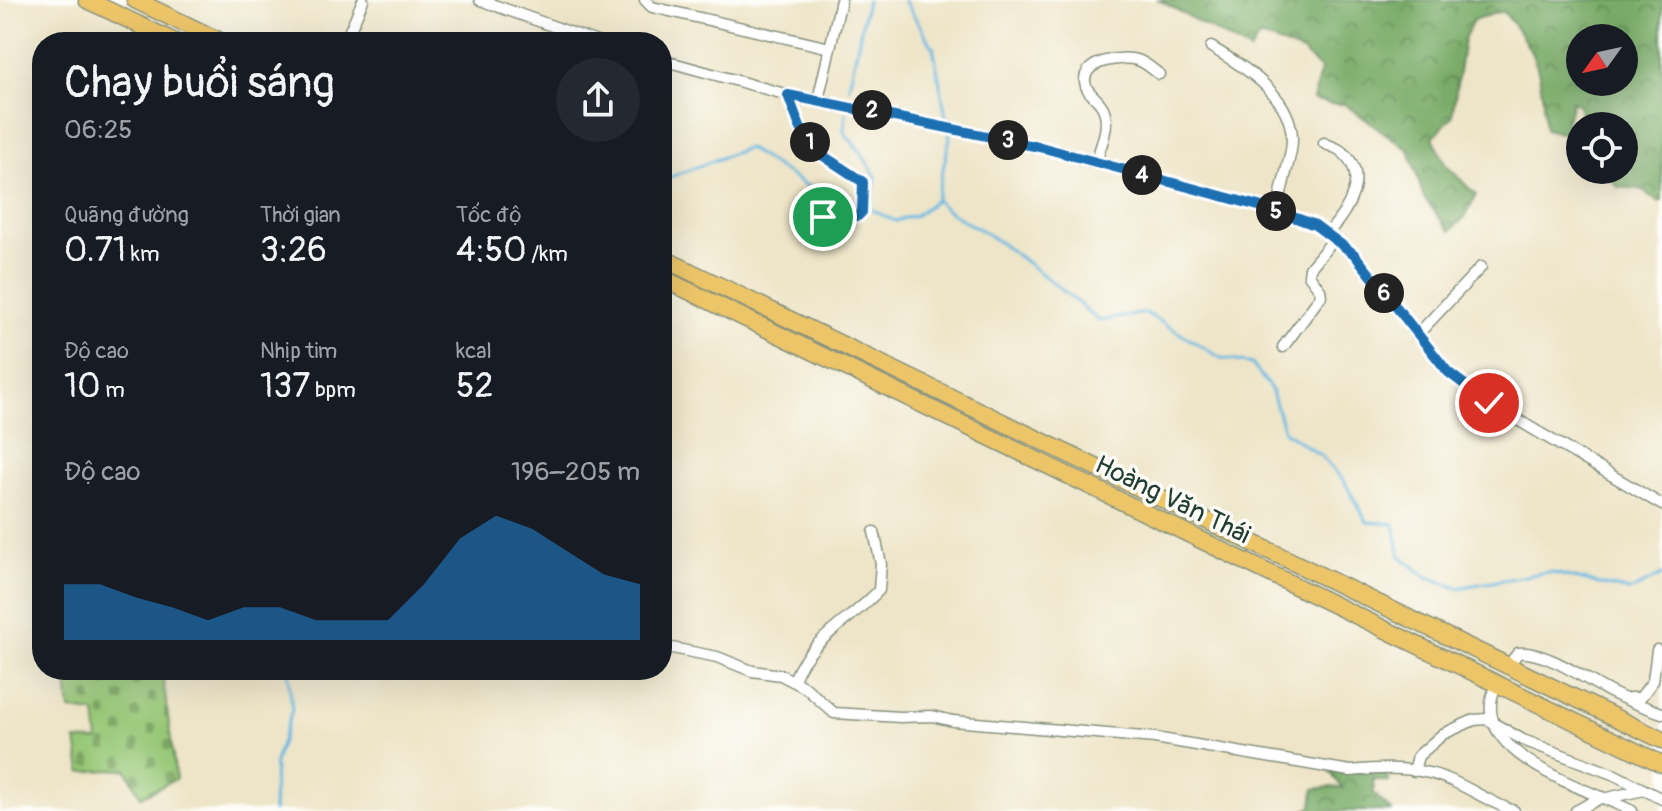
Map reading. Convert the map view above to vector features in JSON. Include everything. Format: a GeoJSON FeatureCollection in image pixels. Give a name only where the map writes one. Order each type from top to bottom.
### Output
{"type":"FeatureCollection","features":[{"type":"Feature","properties":{"kind":"main road"},"geometry":{"type":"LineString","coordinates":[[87,0],[154,32]]}},
{"type":"Feature","properties":{"kind":"main road"},"geometry":{"type":"LineString","coordinates":[[135,0],[201,32]]}},
{"type":"Feature","properties":{"kind":"main road","name":"Hoàng Văn Thái"},"geometry":{"type":"LineString","coordinates":[[672,263],[1662,740]]}},
{"type":"Feature","properties":{"kind":"main road","name":"Hoàng Văn Thái"},"geometry":{"type":"LineString","coordinates":[[672,283],[1662,764]]}},
{"type":"Feature","properties":{"kind":"main road"},"geometry":{"type":"LineString","coordinates":[[1497,684],[1507,667]]}},
{"type":"Feature","properties":{"kind":"street"},"geometry":{"type":"LineString","coordinates":[[349,32],[363,0]]}},
{"type":"Feature","properties":{"kind":"street"},"geometry":{"type":"LineString","coordinates":[[480,0],[569,32]]}},
{"type":"Feature","properties":{"kind":"street"},"geometry":{"type":"LineString","coordinates":[[645,0],[652,7],[830,48]]}},
{"type":"Feature","properties":{"kind":"street"},"geometry":{"type":"LineString","coordinates":[[818,100],[841,0]]}},
{"type":"Feature","properties":{"kind":"street"},"geometry":{"type":"LineString","coordinates":[[1211,47],[1256,75],[1285,114],[1292,135],[1291,150],[1277,211]]}},
{"type":"Feature","properties":{"kind":"street"},"geometry":{"type":"LineString","coordinates":[[1096,162],[1107,123],[1102,105],[1089,92],[1084,80],[1088,70],[1108,61],[1138,60],[1159,74]]}},
{"type":"Feature","properties":{"kind":"street"},"geometry":{"type":"LineString","coordinates":[[672,63],[788,95],[1044,148],[1277,211],[1315,225],[1354,254],[1448,372],[1489,403],[1662,505]]}},
{"type":"Feature","properties":{"kind":"street"},"geometry":{"type":"LineString","coordinates":[[788,95],[800,127],[816,151],[863,182],[862,212],[858,216],[823,217]]}},
{"type":"Feature","properties":{"kind":"street"},"geometry":{"type":"LineString","coordinates":[[1283,347],[1321,296],[1309,275],[1310,268],[1332,236],[1357,177],[1351,161],[1340,150],[1324,143]]}},
{"type":"Feature","properties":{"kind":"street"},"geometry":{"type":"LineString","coordinates":[[1417,335],[1481,267]]}},
{"type":"Feature","properties":{"kind":"street"},"geometry":{"type":"LineString","coordinates":[[794,680],[800,665],[818,642],[879,590],[881,564],[874,532]]}},
{"type":"Feature","properties":{"kind":"street"},"geometry":{"type":"LineString","coordinates":[[672,648],[717,657],[752,671],[773,673],[794,680],[834,713],[932,716],[953,721],[1155,738],[1350,771],[1379,768],[1414,771],[1446,778],[1514,811]]}},
{"type":"Feature","properties":{"kind":"street"},"geometry":{"type":"LineString","coordinates":[[1612,693],[1640,698],[1647,692],[1653,681],[1657,650]]}},
{"type":"Feature","properties":{"kind":"street"},"geometry":{"type":"LineString","coordinates":[[1507,667],[1518,653],[1528,652],[1612,693],[1662,713]]}},
{"type":"Feature","properties":{"kind":"street"},"geometry":{"type":"LineString","coordinates":[[1493,725],[1491,702],[1497,684]]}},
{"type":"Feature","properties":{"kind":"street"},"geometry":{"type":"LineString","coordinates":[[1414,771],[1418,756],[1443,734],[1474,720],[1486,719],[1509,746],[1543,771],[1632,811]]}},
{"type":"Feature","properties":{"kind":"street"},"geometry":{"type":"LineString","coordinates":[[1493,725],[1523,740],[1615,775],[1662,799]]}},
{"type":"Feature","properties":{"kind":"street"},"geometry":{"type":"LineString","coordinates":[[1576,811],[1605,798],[1644,790]]}},
{"type":"Feature","properties":{"kind":"green space"},"geometry":{"type":"Polygon","coordinates":[[[1159,0],[1662,0],[1662,201],[1658,202],[1641,189],[1618,187],[1615,184],[1638,184],[1638,112],[1580,112],[1579,105],[1572,101],[1569,112],[1566,112],[1564,134],[1545,129],[1536,65],[1525,40],[1503,11],[1473,20],[1464,39],[1452,117],[1433,137],[1445,164],[1476,195],[1465,217],[1450,231],[1424,198],[1409,150],[1344,104],[1313,99],[1321,69],[1303,52],[1260,36],[1250,51],[1159,0]]]}},
{"type":"Feature","properties":{"kind":"green space"},"geometry":{"type":"Polygon","coordinates":[[[163,680],[176,779],[141,797],[126,769],[81,772],[76,740],[98,741],[95,713],[70,710],[67,682],[163,680]]]}},
{"type":"Feature","properties":{"kind":"green space"},"geometry":{"type":"Polygon","coordinates":[[[1329,771],[1383,773],[1389,782],[1373,779],[1374,794],[1392,811],[1303,811],[1312,807],[1314,789],[1343,788],[1329,771]]]}},
{"type":"Feature","properties":{"kind":"waterway"},"geometry":{"type":"LineString","coordinates":[[849,87],[867,0]]}},
{"type":"Feature","properties":{"kind":"waterway"},"geometry":{"type":"LineString","coordinates":[[846,113],[844,132],[876,177],[870,209],[895,221],[916,215],[936,200],[950,138],[933,47],[904,0]]}},
{"type":"Feature","properties":{"kind":"waterway"},"geometry":{"type":"LineString","coordinates":[[672,176],[747,148],[805,185],[855,202]]}},
{"type":"Feature","properties":{"kind":"waterway"},"geometry":{"type":"LineString","coordinates":[[936,200],[1020,257],[1099,321],[1146,313],[1221,358],[1252,364],[1271,389],[1284,431],[1321,456],[1344,481],[1367,522],[1394,524],[1400,556],[1425,576],[1457,588],[1549,572],[1629,591],[1662,575]]}},
{"type":"Feature","properties":{"kind":"waterway"},"geometry":{"type":"LineString","coordinates":[[273,811],[275,762],[292,710],[289,680]]}},
{"type":"Feature","properties":{"kind":"route"},"geometry":{"type":"LineString","coordinates":[[823,217],[858,216],[862,212],[865,187],[859,178],[816,151],[800,127],[788,95],[1044,148],[1277,211],[1315,225],[1354,254],[1448,372],[1489,403]]}}]}
